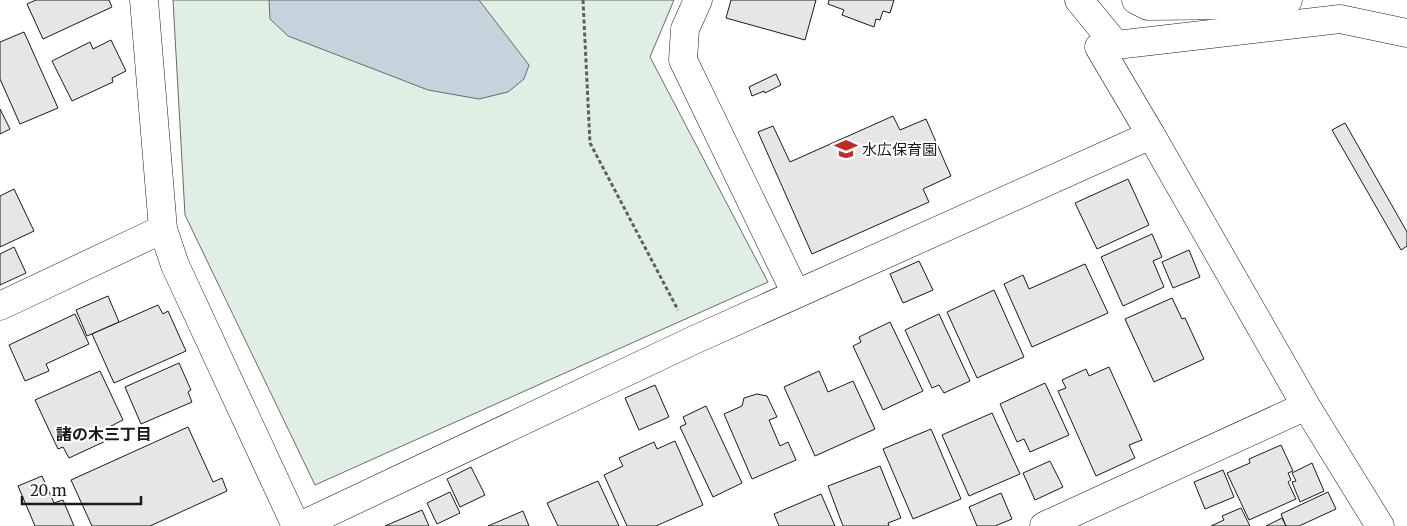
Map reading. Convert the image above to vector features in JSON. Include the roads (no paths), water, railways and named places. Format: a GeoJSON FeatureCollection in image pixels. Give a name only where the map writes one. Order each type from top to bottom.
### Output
{"type":"FeatureCollection","features":[{"type":"Feature","properties":{"kind":"street"},"geometry":{"type":"LineString","coordinates":[[144,0],[163,229],[176,265],[296,526]]}},
{"type":"Feature","properties":{"kind":"street"},"geometry":{"type":"LineString","coordinates":[[698,0],[686,30],[683,60],[796,294]]}},
{"type":"Feature","properties":{"kind":"street"},"geometry":{"type":"LineString","coordinates":[[1079,0],[1116,45]]}},
{"type":"Feature","properties":{"kind":"street"},"geometry":{"type":"LineString","coordinates":[[1136,0],[1148,6],[1247,5],[1288,0]]}},
{"type":"Feature","properties":{"kind":"street"},"geometry":{"type":"LineString","coordinates":[[1380,526],[1306,406],[1151,135],[1098,47],[1340,19],[1407,33]]}},
{"type":"Feature","properties":{"kind":"street"},"geometry":{"type":"LineString","coordinates":[[300,526],[694,340],[1151,135]]}},
{"type":"Feature","properties":{"kind":"street"},"geometry":{"type":"LineString","coordinates":[[0,306],[163,229]]}},
{"type":"Feature","properties":{"kind":"street"},"geometry":{"type":"LineString","coordinates":[[1044,526],[1306,406]]}},
{"type":"Feature","properties":{"kind":"place","name":"水広保育園"},"geometry":{"type":"Point","coordinates":[846,149]}},
{"type":"Feature","properties":{"kind":"district","name":"諸の木三丁目"},"geometry":{"type":"Point","coordinates":[104,434]}}]}
